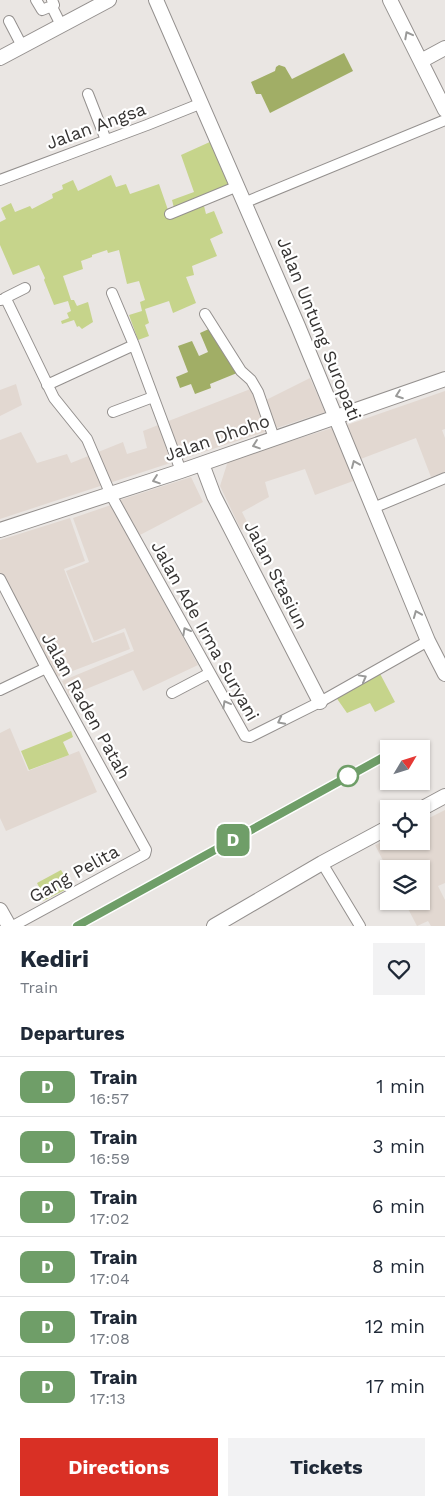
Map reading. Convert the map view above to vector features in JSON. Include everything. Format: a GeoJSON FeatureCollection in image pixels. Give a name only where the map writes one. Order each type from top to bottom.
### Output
{"type":"FeatureCollection","features":[{"type":"Feature","properties":{"kind":"street"},"geometry":{"type":"LineString","coordinates":[[36,0],[42,10],[52,3],[61,25]]}},
{"type":"Feature","properties":{"kind":"street","name":"Jalan Untung Suropati"},"geometry":{"type":"LineString","coordinates":[[156,0],[246,202],[428,641],[445,674]]}},
{"type":"Feature","properties":{"kind":"street"},"geometry":{"type":"LineString","coordinates":[[390,0],[445,110]]}},
{"type":"Feature","properties":{"kind":"street"},"geometry":{"type":"LineString","coordinates":[[0,58],[100,2]]}},
{"type":"Feature","properties":{"kind":"street"},"geometry":{"type":"LineString","coordinates":[[9,22],[22,46]]}},
{"type":"Feature","properties":{"kind":"street"},"geometry":{"type":"LineString","coordinates":[[421,61],[445,48]]}},
{"type":"Feature","properties":{"kind":"street"},"geometry":{"type":"LineString","coordinates":[[88,94],[106,140]]}},
{"type":"Feature","properties":{"kind":"street","name":"Jalan Angsa"},"geometry":{"type":"LineString","coordinates":[[0,180],[202,103]]}},
{"type":"Feature","properties":{"kind":"street"},"geometry":{"type":"LineString","coordinates":[[246,202],[445,120]]}},
{"type":"Feature","properties":{"kind":"street"},"geometry":{"type":"LineString","coordinates":[[170,214],[238,186]]}},
{"type":"Feature","properties":{"kind":"street"},"geometry":{"type":"LineString","coordinates":[[2,299],[25,288]]}},
{"type":"Feature","properties":{"kind":"street"},"geometry":{"type":"LineString","coordinates":[[112,293],[134,345],[181,471]]}},
{"type":"Feature","properties":{"kind":"street","name":"Jalan Ade Irma Suryani"},"geometry":{"type":"LineString","coordinates":[[2,299],[47,384],[63,410],[75,422],[87,439],[111,495],[243,734],[250,737],[320,702]]}},
{"type":"Feature","properties":{"kind":"street"},"geometry":{"type":"LineString","coordinates":[[206,314],[240,370],[251,380],[258,392],[274,438]]}},
{"type":"Feature","properties":{"kind":"street"},"geometry":{"type":"LineString","coordinates":[[47,384],[134,345]]}},
{"type":"Feature","properties":{"kind":"street","name":"Jalan Dhoho"},"geometry":{"type":"LineString","coordinates":[[0,530],[111,495],[445,379]]}},
{"type":"Feature","properties":{"kind":"street"},"geometry":{"type":"LineString","coordinates":[[113,412],[153,397]]}},
{"type":"Feature","properties":{"kind":"street","name":"Jalan Stasiun"},"geometry":{"type":"LineString","coordinates":[[202,464],[214,496],[320,702]]}},
{"type":"Feature","properties":{"kind":"street"},"geometry":{"type":"LineString","coordinates":[[373,508],[445,478]]}},
{"type":"Feature","properties":{"kind":"street","name":"Jalan Raden Patah"},"geometry":{"type":"LineString","coordinates":[[0,579],[46,668],[146,848]]}},
{"type":"Feature","properties":{"kind":"street"},"geometry":{"type":"LineString","coordinates":[[320,702],[428,641]]}},
{"type":"Feature","properties":{"kind":"street"},"geometry":{"type":"LineString","coordinates":[[0,690],[46,668]]}},
{"type":"Feature","properties":{"kind":"street"},"geometry":{"type":"LineString","coordinates":[[172,693],[210,673]]}},
{"type":"Feature","properties":{"kind":"street"},"geometry":{"type":"LineString","coordinates":[[430,804],[445,796]]}},
{"type":"Feature","properties":{"kind":"street"},"geometry":{"type":"LineString","coordinates":[[214,926],[322,863],[380,832]]}},
{"type":"Feature","properties":{"kind":"street","name":"Gang Pelita"},"geometry":{"type":"LineString","coordinates":[[11,926],[145,854],[146,848]]}},
{"type":"Feature","properties":{"kind":"street"},"geometry":{"type":"LineString","coordinates":[[322,863],[360,926]]}},
{"type":"Feature","properties":{"kind":"street"},"geometry":{"type":"LineString","coordinates":[[0,910],[11,926]]}},
{"type":"Feature","properties":{"kind":"shaded area"},"geometry":{"type":"Polygon","coordinates":[[[310,378],[325,412],[0,519],[0,440],[21,432],[37,463],[67,454],[71,463],[123,442],[127,454],[147,448],[143,431],[253,388],[262,402],[310,378]]]}},
{"type":"Feature","properties":{"kind":"shaded area"},"geometry":{"type":"Polygon","coordinates":[[[16,384],[22,405],[0,416],[0,390],[16,384]]]}},
{"type":"Feature","properties":{"kind":"shaded area"},"geometry":{"type":"Polygon","coordinates":[[[445,391],[445,429],[442,430],[445,438],[445,472],[431,477],[416,438],[358,460],[344,426],[445,391]]]}},
{"type":"Feature","properties":{"kind":"shaded area"},"geometry":{"type":"Polygon","coordinates":[[[335,427],[356,480],[315,495],[305,469],[265,482],[269,497],[242,512],[249,526],[241,530],[220,486],[228,461],[335,427]]]}},
{"type":"Feature","properties":{"kind":"shaded area"},"geometry":{"type":"Polygon","coordinates":[[[191,477],[203,502],[140,535],[120,500],[191,477]]]}},
{"type":"Feature","properties":{"kind":"shaded area"},"geometry":{"type":"Polygon","coordinates":[[[111,505],[198,665],[143,691],[133,670],[69,696],[62,681],[134,651],[125,628],[94,641],[66,571],[89,562],[73,518],[111,505]]]}},
{"type":"Feature","properties":{"kind":"shaded area"},"geometry":{"type":"Polygon","coordinates":[[[70,518],[85,561],[64,569],[92,643],[124,632],[130,649],[57,677],[0,573],[0,540],[70,518]]]}},
{"type":"Feature","properties":{"kind":"shaded area"},"geometry":{"type":"Polygon","coordinates":[[[10,728],[28,771],[79,751],[97,792],[6,831],[0,818],[0,733],[10,728]]]}},
{"type":"Feature","properties":{"kind":"shaded area"},"geometry":{"type":"Polygon","coordinates":[[[445,810],[445,883],[438,886],[445,900],[445,926],[431,926],[428,921],[417,926],[409,910],[430,910],[430,860],[383,860],[375,845],[380,843],[380,850],[430,850],[430,818],[445,810]]]}},
{"type":"Feature","properties":{"kind":"green space"},"geometry":{"type":"Polygon","coordinates":[[[344,53],[353,71],[270,113],[261,94],[256,94],[251,82],[275,71],[279,65],[285,67],[292,79],[344,53]]]}},
{"type":"Feature","properties":{"kind":"green space"},"geometry":{"type":"Polygon","coordinates":[[[212,141],[231,187],[203,202],[206,214],[214,211],[223,233],[210,239],[217,256],[192,266],[194,275],[186,277],[196,303],[173,313],[169,301],[145,309],[149,323],[145,325],[149,336],[138,340],[129,315],[142,311],[140,302],[145,300],[139,281],[127,284],[119,250],[108,253],[107,250],[92,255],[92,257],[81,261],[83,269],[63,276],[71,300],[74,300],[77,306],[88,302],[93,322],[82,329],[79,326],[77,327],[74,320],[62,324],[61,321],[69,318],[67,313],[71,311],[68,301],[54,305],[39,265],[13,275],[0,245],[0,222],[6,219],[1,208],[11,203],[15,212],[30,206],[32,209],[53,198],[52,194],[63,189],[62,185],[73,180],[78,191],[111,175],[116,187],[126,184],[130,194],[159,184],[168,210],[174,208],[172,200],[194,192],[181,155],[212,141]]]}},
{"type":"Feature","properties":{"kind":"green space"},"geometry":{"type":"Polygon","coordinates":[[[211,328],[237,373],[210,384],[211,388],[195,394],[191,384],[180,388],[176,377],[188,372],[178,346],[192,341],[199,356],[208,352],[200,333],[211,328]]]}},
{"type":"Feature","properties":{"kind":"green space"},"geometry":{"type":"Polygon","coordinates":[[[377,668],[395,702],[375,712],[370,703],[347,713],[333,693],[377,668]]]}},
{"type":"Feature","properties":{"kind":"green space"},"geometry":{"type":"Polygon","coordinates":[[[71,731],[73,737],[63,742],[69,755],[29,770],[21,751],[71,731]]]}},
{"type":"Feature","properties":{"kind":"green space"},"geometry":{"type":"Polygon","coordinates":[[[61,870],[71,887],[43,901],[38,892],[41,891],[37,883],[61,870]]]}},
{"type":"Feature","properties":{"kind":"railway"},"geometry":{"type":"LineString","coordinates":[[77,926],[260,825]]}},
{"type":"Feature","properties":{"kind":"train","name":"D"},"geometry":{"type":"LineString","coordinates":[[77,926],[380,759]]}}]}
